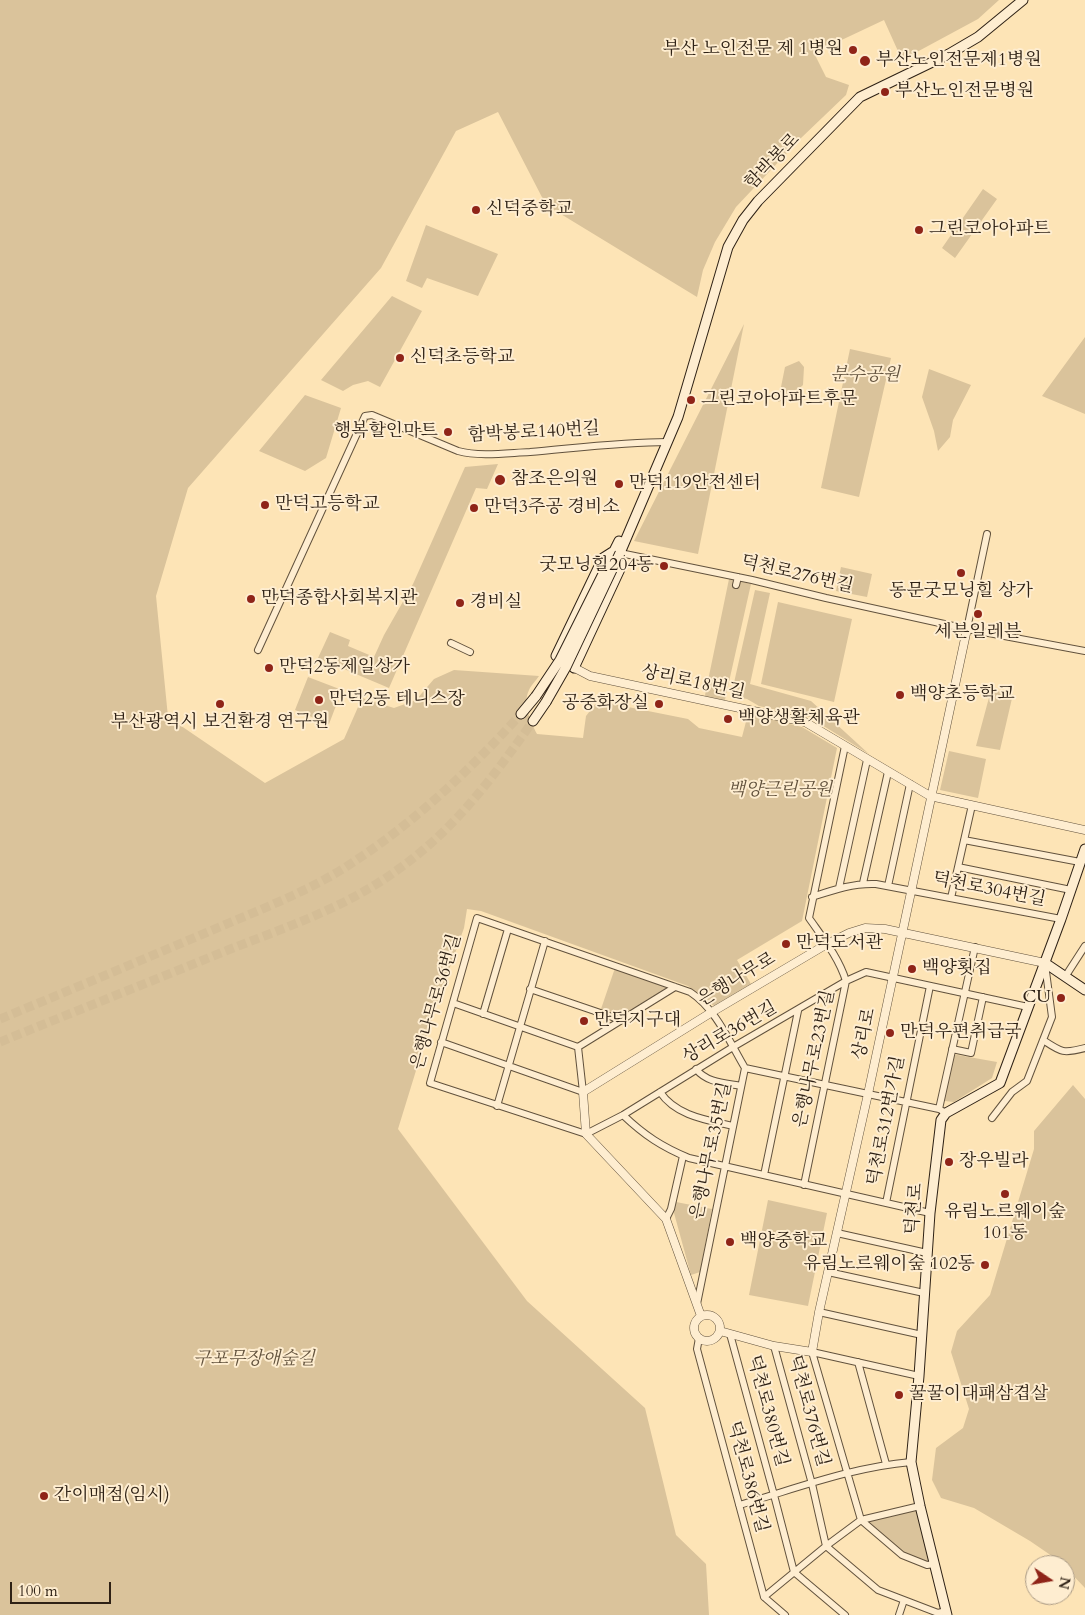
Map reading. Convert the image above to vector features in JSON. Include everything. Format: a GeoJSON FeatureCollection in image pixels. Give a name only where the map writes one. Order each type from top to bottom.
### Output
{"type":"FeatureCollection","features":[{"type":"Feature","properties":{"kind":"main road","name":"함박봉로"},"geometry":{"type":"LineString","coordinates":[[617,552],[678,417],[728,246],[743,220],[758,201],[860,97],[949,54],[978,37],[1023,0]]}},
{"type":"Feature","properties":{"kind":"main road"},"geometry":{"type":"LineString","coordinates":[[556,656],[603,558],[617,552]]}},
{"type":"Feature","properties":{"kind":"main road"},"geometry":{"type":"LineString","coordinates":[[574,668],[621,567],[617,552]]}},
{"type":"Feature","properties":{"kind":"main road"},"geometry":{"type":"LineString","coordinates":[[521,714],[536,696],[563,653],[617,552]]}},
{"type":"Feature","properties":{"kind":"main road"},"geometry":{"type":"LineString","coordinates":[[533,721],[546,702],[575,649],[617,552]]}},
{"type":"Feature","properties":{"kind":"main road"},"geometry":{"type":"LineString","coordinates":[[943,1111],[1000,1083],[1085,849]]}},
{"type":"Feature","properties":{"kind":"main road"},"geometry":{"type":"LineString","coordinates":[[1045,963],[1085,990]]}},
{"type":"Feature","properties":{"kind":"main road","name":"덕천로"},"geometry":{"type":"LineString","coordinates":[[943,1111],[940,1120],[930,1213],[920,1376],[911,1462],[947,1613]]}},
{"type":"Feature","properties":{"kind":"street","name":"함박봉로140번길"},"geometry":{"type":"LineString","coordinates":[[258,650],[365,416],[372,415],[467,454],[668,442]]}},
{"type":"Feature","properties":{"kind":"street"},"geometry":{"type":"LineString","coordinates":[[966,629],[988,534]]}},
{"type":"Feature","properties":{"kind":"street","name":"덕천로276번길"},"geometry":{"type":"LineString","coordinates":[[617,552],[738,577],[966,629],[1085,651]]}},
{"type":"Feature","properties":{"kind":"street"},"geometry":{"type":"LineString","coordinates":[[736,585],[738,577]]}},
{"type":"Feature","properties":{"kind":"street","name":"상리로"},"geometry":{"type":"LineString","coordinates":[[812,1352],[966,629]]}},
{"type":"Feature","properties":{"kind":"street"},"geometry":{"type":"LineString","coordinates":[[451,643],[470,652]]}},
{"type":"Feature","properties":{"kind":"street","name":"상리로18번길"},"geometry":{"type":"LineString","coordinates":[[556,656],[590,676],[805,722],[930,796],[1085,830]]}},
{"type":"Feature","properties":{"kind":"street","name":"은행나무로23번길"},"geometry":{"type":"LineString","coordinates":[[804,1185],[846,981],[843,971],[827,944],[808,918],[845,746]]}},
{"type":"Feature","properties":{"kind":"street"},"geometry":{"type":"LineString","coordinates":[[839,888],[867,760]]}},
{"type":"Feature","properties":{"kind":"street"},"geometry":{"type":"LineString","coordinates":[[863,883],[888,772]]}},
{"type":"Feature","properties":{"kind":"street"},"geometry":{"type":"LineString","coordinates":[[888,886],[910,784]]}},
{"type":"Feature","properties":{"kind":"street"},"geometry":{"type":"LineString","coordinates":[[952,898],[972,805]]}},
{"type":"Feature","properties":{"kind":"street"},"geometry":{"type":"LineString","coordinates":[[964,840],[1080,862]]}},
{"type":"Feature","properties":{"kind":"street"},"geometry":{"type":"LineString","coordinates":[[958,867],[1071,890]]}},
{"type":"Feature","properties":{"kind":"street","name":"덕천로304번길"},"geometry":{"type":"LineString","coordinates":[[812,897],[839,888],[863,883],[911,889],[1061,919]]}},
{"type":"Feature","properties":{"kind":"street","name":"은행나무로36번길"},"geometry":{"type":"LineString","coordinates":[[586,1134],[430,1083],[477,918],[690,992],[712,1012]]}},
{"type":"Feature","properties":{"kind":"street","name":"은행나무로"},"geometry":{"type":"LineString","coordinates":[[584,1092],[712,1012],[827,944],[849,933],[865,928],[902,932],[1045,963]]}},
{"type":"Feature","properties":{"kind":"street"},"geometry":{"type":"LineString","coordinates":[[483,1014],[508,929]]}},
{"type":"Feature","properties":{"kind":"street"},"geometry":{"type":"LineString","coordinates":[[497,1106],[545,941]]}},
{"type":"Feature","properties":{"kind":"street"},"geometry":{"type":"LineString","coordinates":[[1065,977],[1085,946]]}},
{"type":"Feature","properties":{"kind":"street"},"geometry":{"type":"LineString","coordinates":[[745,1068],[943,1111],[952,1049],[975,947]]}},
{"type":"Feature","properties":{"kind":"street"},"geometry":{"type":"LineString","coordinates":[[992,1118],[1012,1092],[1026,1081],[1052,1017],[1045,963]]}},
{"type":"Feature","properties":{"kind":"street","name":"상리로36번길"},"geometry":{"type":"LineString","coordinates":[[586,1134],[623,1115],[733,1047],[798,1011],[846,981],[866,972],[1028,1007]]}},
{"type":"Feature","properties":{"kind":"street","name":"덕천로312번가길"},"geometry":{"type":"LineString","coordinates":[[886,1203],[930,986]]}},
{"type":"Feature","properties":{"kind":"street"},"geometry":{"type":"LineString","coordinates":[[578,1047],[675,987]]}},
{"type":"Feature","properties":{"kind":"street"},"geometry":{"type":"LineString","coordinates":[[530,989],[621,1020]]}},
{"type":"Feature","properties":{"kind":"street"},"geometry":{"type":"LineString","coordinates":[[952,1049],[971,1053],[983,997]]}},
{"type":"Feature","properties":{"kind":"street"},"geometry":{"type":"LineString","coordinates":[[453,1003],[578,1047]]}},
{"type":"Feature","properties":{"kind":"street"},"geometry":{"type":"LineString","coordinates":[[764,1175],[798,1011]]}},
{"type":"Feature","properties":{"kind":"street","name":"은행나무로35번길"},"geometry":{"type":"LineString","coordinates":[[697,1304],[745,1068],[712,1012]]}},
{"type":"Feature","properties":{"kind":"street"},"geometry":{"type":"LineString","coordinates":[[1042,1040],[1056,1049],[1069,1053],[1085,1048]]}},
{"type":"Feature","properties":{"kind":"street"},"geometry":{"type":"LineString","coordinates":[[441,1042],[584,1092]]}},
{"type":"Feature","properties":{"kind":"street"},"geometry":{"type":"LineString","coordinates":[[578,1047],[584,1092],[586,1134],[666,1219],[701,1316]]}},
{"type":"Feature","properties":{"kind":"street"},"geometry":{"type":"LineString","coordinates":[[696,1070],[701,1076],[709,1080],[741,1086]]}},
{"type":"Feature","properties":{"kind":"street"},"geometry":{"type":"LineString","coordinates":[[660,1092],[673,1106],[682,1111],[700,1119],[733,1126]]}},
{"type":"Feature","properties":{"kind":"street"},"geometry":{"type":"LineString","coordinates":[[623,1115],[650,1139],[668,1150],[683,1156],[930,1213]]}},
{"type":"Feature","properties":{"kind":"street"},"geometry":{"type":"LineString","coordinates":[[666,1219],[671,1209],[683,1156]]}},
{"type":"Feature","properties":{"kind":"street"},"geometry":{"type":"LineString","coordinates":[[837,1233],[927,1253]]}},
{"type":"Feature","properties":{"kind":"street"},"geometry":{"type":"LineString","coordinates":[[828,1272],[924,1293]]}},
{"type":"Feature","properties":{"kind":"street"},"geometry":{"type":"LineString","coordinates":[[819,1312],[922,1335]]}},
{"type":"Feature","properties":{"kind":"street"},"geometry":{"type":"LineString","coordinates":[[709,1315],[717,1319],[720,1332],[718,1336],[711,1340],[707,1341],[699,1338],[694,1327],[695,1322],[701,1316],[709,1315]]}},
{"type":"Feature","properties":{"kind":"street"},"geometry":{"type":"LineString","coordinates":[[720,1332],[774,1346],[812,1352],[920,1376]]}},
{"type":"Feature","properties":{"kind":"street","name":"덕천로380번길"},"geometry":{"type":"LineString","coordinates":[[730,1334],[794,1572]]}},
{"type":"Feature","properties":{"kind":"street","name":"덕천로386번길"},"geometry":{"type":"LineString","coordinates":[[699,1338],[697,1349],[764,1597]]}},
{"type":"Feature","properties":{"kind":"street","name":"덕천로376번길"},"geometry":{"type":"LineString","coordinates":[[774,1346],[812,1484],[826,1546]]}},
{"type":"Feature","properties":{"kind":"street"},"geometry":{"type":"LineString","coordinates":[[812,1352],[861,1520],[902,1555],[927,1565],[934,1564]]}},
{"type":"Feature","properties":{"kind":"street"},"geometry":{"type":"LineString","coordinates":[[858,1362],[886,1464]]}},
{"type":"Feature","properties":{"kind":"street"},"geometry":{"type":"LineString","coordinates":[[812,1484],[886,1464],[911,1462]]}},
{"type":"Feature","properties":{"kind":"street","name":"덕천로376번길"},"geometry":{"type":"LineString","coordinates":[[774,1495],[812,1484]]}},
{"type":"Feature","properties":{"kind":"street","name":"덕천로380번길"},"geometry":{"type":"LineString","coordinates":[[739,1505],[774,1495]]}},
{"type":"Feature","properties":{"kind":"street"},"geometry":{"type":"LineString","coordinates":[[785,1615],[764,1597],[826,1546],[861,1520],[920,1506]]}},
{"type":"Feature","properties":{"kind":"street"},"geometry":{"type":"LineString","coordinates":[[826,1546],[878,1590],[938,1613],[947,1613]]}},
{"type":"Feature","properties":{"kind":"street"},"geometry":{"type":"LineString","coordinates":[[794,1572],[845,1615]]}},
{"type":"Feature","properties":{"kind":"street"},"geometry":{"type":"LineString","coordinates":[[898,1615],[904,1600]]}},
{"type":"Feature","properties":{"kind":"green space","name":"구포무장애숲길"},"geometry":{"type":"Polygon","coordinates":[[[0,0],[999,0],[978,19],[902,60],[884,20],[814,53],[826,77],[849,85],[846,95],[800,139],[736,207],[715,242],[703,270],[697,297],[546,205],[498,112],[456,131],[381,268],[188,488],[156,596],[168,717],[265,783],[344,739],[362,698],[394,708],[416,700],[434,679],[454,670],[539,676],[530,688],[526,701],[528,713],[537,734],[583,738],[586,716],[597,702],[688,719],[699,728],[742,737],[748,714],[802,727],[837,748],[802,921],[737,960],[751,984],[714,1006],[688,986],[481,911],[467,909],[464,928],[435,1009],[398,1129],[527,1301],[645,1408],[676,1535],[706,1564],[709,1615],[0,1615],[0,0]]]}},
{"type":"Feature","properties":{"kind":"green space"},"geometry":{"type":"Polygon","coordinates":[[[983,189],[997,199],[955,258],[942,248],[983,189]]]}},
{"type":"Feature","properties":{"kind":"green space"},"geometry":{"type":"Polygon","coordinates":[[[426,225],[498,254],[478,296],[427,278],[422,288],[406,281],[426,225]]]}},
{"type":"Feature","properties":{"kind":"green space"},"geometry":{"type":"Polygon","coordinates":[[[392,296],[422,311],[380,387],[368,381],[353,385],[343,391],[321,380],[392,296]]]}},
{"type":"Feature","properties":{"kind":"green space"},"geometry":{"type":"Polygon","coordinates":[[[744,324],[698,554],[634,541],[744,324]]]}},
{"type":"Feature","properties":{"kind":"green space"},"geometry":{"type":"Polygon","coordinates":[[[1085,337],[1085,414],[1042,396],[1085,337]]]}},
{"type":"Feature","properties":{"kind":"green space","name":"분수공원"},"geometry":{"type":"Polygon","coordinates":[[[850,349],[891,358],[859,497],[821,488],[850,349]]]}},
{"type":"Feature","properties":{"kind":"green space"},"geometry":{"type":"Polygon","coordinates":[[[799,361],[804,367],[803,385],[788,399],[778,402],[785,367],[799,361]]]}},
{"type":"Feature","properties":{"kind":"green space"},"geometry":{"type":"Polygon","coordinates":[[[929,369],[971,385],[953,420],[950,437],[938,451],[934,431],[922,397],[929,369]]]}},
{"type":"Feature","properties":{"kind":"green space"},"geometry":{"type":"Polygon","coordinates":[[[305,395],[341,408],[326,458],[305,471],[259,451],[305,395]]]}},
{"type":"Feature","properties":{"kind":"green space"},"geometry":{"type":"Polygon","coordinates":[[[498,464],[487,489],[476,488],[389,688],[318,658],[330,632],[350,640],[348,646],[374,657],[384,635],[413,584],[465,467],[498,464]]]}},
{"type":"Feature","properties":{"kind":"green space"},"geometry":{"type":"Polygon","coordinates":[[[841,567],[872,574],[867,597],[836,591],[841,567]]]}},
{"type":"Feature","properties":{"kind":"green space"},"geometry":{"type":"Polygon","coordinates":[[[729,579],[751,584],[724,704],[704,700],[729,579]]]}},
{"type":"Feature","properties":{"kind":"green space"},"geometry":{"type":"Polygon","coordinates":[[[755,590],[770,593],[750,684],[811,701],[869,754],[809,717],[759,706],[747,699],[731,696],[755,590]]]}},
{"type":"Feature","properties":{"kind":"green space"},"geometry":{"type":"Polygon","coordinates":[[[778,602],[852,619],[834,702],[761,684],[778,602]]]}},
{"type":"Feature","properties":{"kind":"green space","name":"만덕2동 테니스장"},"geometry":{"type":"Polygon","coordinates":[[[308,677],[342,690],[329,724],[295,710],[308,677]]]}},
{"type":"Feature","properties":{"kind":"green space"},"geometry":{"type":"Polygon","coordinates":[[[991,690],[1013,694],[1000,750],[976,746],[991,690]]]}},
{"type":"Feature","properties":{"kind":"green space"},"geometry":{"type":"Polygon","coordinates":[[[949,751],[986,759],[978,798],[940,790],[949,751]]]}},
{"type":"Feature","properties":{"kind":"green space"},"geometry":{"type":"Polygon","coordinates":[[[615,968],[666,987],[664,991],[623,1016],[601,1009],[615,968]]]}},
{"type":"Feature","properties":{"kind":"green space"},"geometry":{"type":"Polygon","coordinates":[[[952,1054],[997,1062],[992,1078],[954,1102],[945,1101],[943,1097],[952,1054]]]}},
{"type":"Feature","properties":{"kind":"green space"},"geometry":{"type":"Polygon","coordinates":[[[1073,1085],[1085,1099],[1085,1588],[1075,1578],[1075,1555],[1050,1555],[974,1508],[941,1498],[932,1480],[936,1448],[963,1428],[969,1409],[951,1352],[957,1331],[990,1295],[1034,1149],[1034,1131],[1073,1085]]]}},
{"type":"Feature","properties":{"kind":"green space"},"geometry":{"type":"Polygon","coordinates":[[[768,1200],[827,1213],[808,1306],[749,1295],[768,1200]]]}},
{"type":"Feature","properties":{"kind":"green space"},"geometry":{"type":"Polygon","coordinates":[[[676,1202],[712,1209],[700,1272],[691,1275],[674,1213],[676,1202]]]}},
{"type":"Feature","properties":{"kind":"green space"},"geometry":{"type":"Polygon","coordinates":[[[919,1509],[932,1563],[913,1560],[904,1555],[864,1522],[919,1509]]]}},
{"type":"Feature","properties":{"kind":"tunnel"},"geometry":{"type":"LineString","coordinates":[[0,1019],[277,903],[341,870],[391,836],[458,779],[521,714]]}},
{"type":"Feature","properties":{"kind":"tunnel"},"geometry":{"type":"LineString","coordinates":[[0,1042],[292,925],[334,907],[374,885],[415,857],[453,822],[502,764],[533,721]]}},
{"type":"Feature","properties":{"kind":"place","name":"부산 노인전문 제 1병원"},"geometry":{"type":"Point","coordinates":[853,50]}},
{"type":"Feature","properties":{"kind":"place","name":"부산노인전문제1병원"},"geometry":{"type":"Point","coordinates":[865,61]}},
{"type":"Feature","properties":{"kind":"place","name":"부산노인전문병원"},"geometry":{"type":"Point","coordinates":[885,92]}},
{"type":"Feature","properties":{"kind":"place","name":"신덕중학교"},"geometry":{"type":"Point","coordinates":[476,210]}},
{"type":"Feature","properties":{"kind":"place","name":"그린코아아파트"},"geometry":{"type":"Point","coordinates":[919,230]}},
{"type":"Feature","properties":{"kind":"place","name":"신덕초등학교"},"geometry":{"type":"Point","coordinates":[400,358]}},
{"type":"Feature","properties":{"kind":"place","name":"그린코아아파트후문"},"geometry":{"type":"Point","coordinates":[691,400]}},
{"type":"Feature","properties":{"kind":"place","name":"행복할인마트"},"geometry":{"type":"Point","coordinates":[448,432]}},
{"type":"Feature","properties":{"kind":"place","name":"참조은의원"},"geometry":{"type":"Point","coordinates":[500,480]}},
{"type":"Feature","properties":{"kind":"place","name":"만덕119안전센터"},"geometry":{"type":"Point","coordinates":[619,484]}},
{"type":"Feature","properties":{"kind":"place","name":"만덕고등학교"},"geometry":{"type":"Point","coordinates":[265,505]}},
{"type":"Feature","properties":{"kind":"place","name":"만덕3주공 경비소"},"geometry":{"type":"Point","coordinates":[474,508]}},
{"type":"Feature","properties":{"kind":"place","name":"굿모닝힐204동"},"geometry":{"type":"Point","coordinates":[664,566]}},
{"type":"Feature","properties":{"kind":"place","name":"동문굿모닝힐 상가"},"geometry":{"type":"Point","coordinates":[961,573]}},
{"type":"Feature","properties":{"kind":"place","name":"만덕종합사회복지관"},"geometry":{"type":"Point","coordinates":[251,599]}},
{"type":"Feature","properties":{"kind":"place","name":"경비실"},"geometry":{"type":"Point","coordinates":[460,603]}},
{"type":"Feature","properties":{"kind":"place","name":"세븐일레븐"},"geometry":{"type":"Point","coordinates":[978,614]}},
{"type":"Feature","properties":{"kind":"place","name":"만덕2동제일상가"},"geometry":{"type":"Point","coordinates":[269,668]}},
{"type":"Feature","properties":{"kind":"place","name":"백양초등학교"},"geometry":{"type":"Point","coordinates":[900,695]}},
{"type":"Feature","properties":{"kind":"place","name":"만덕2동 테니스장"},"geometry":{"type":"Point","coordinates":[319,700]}},
{"type":"Feature","properties":{"kind":"place","name":"부산광역시 보건환경 연구원"},"geometry":{"type":"Point","coordinates":[220,704]}},
{"type":"Feature","properties":{"kind":"place","name":"공중화장실"},"geometry":{"type":"Point","coordinates":[659,704]}},
{"type":"Feature","properties":{"kind":"place","name":"백양생활체육관"},"geometry":{"type":"Point","coordinates":[728,719]}},
{"type":"Feature","properties":{"kind":"place","name":"만덕도서관"},"geometry":{"type":"Point","coordinates":[786,944]}},
{"type":"Feature","properties":{"kind":"place","name":"백양횟집"},"geometry":{"type":"Point","coordinates":[912,969]}},
{"type":"Feature","properties":{"kind":"place","name":"CU"},"geometry":{"type":"Point","coordinates":[1061,998]}},
{"type":"Feature","properties":{"kind":"place","name":"만덕지구대"},"geometry":{"type":"Point","coordinates":[584,1021]}},
{"type":"Feature","properties":{"kind":"place","name":"만덕우편취급국"},"geometry":{"type":"Point","coordinates":[890,1033]}},
{"type":"Feature","properties":{"kind":"place","name":"장우빌라"},"geometry":{"type":"Point","coordinates":[949,1162]}},
{"type":"Feature","properties":{"kind":"place","name":"유림노르웨이숲 101동"},"geometry":{"type":"Point","coordinates":[1005,1194]}},
{"type":"Feature","properties":{"kind":"place","name":"백양중학교"},"geometry":{"type":"Point","coordinates":[730,1242]}},
{"type":"Feature","properties":{"kind":"place","name":"유림노르웨이숲 102동"},"geometry":{"type":"Point","coordinates":[985,1265]}},
{"type":"Feature","properties":{"kind":"place","name":"꿀꿀이대패삼겹살"},"geometry":{"type":"Point","coordinates":[899,1395]}},
{"type":"Feature","properties":{"kind":"place","name":"간이매점(임시)"},"geometry":{"type":"Point","coordinates":[44,1496]}},
{"type":"Feature","properties":{"kind":"park label","name":"백양근린공원"},"geometry":{"type":"Point","coordinates":[780,791]}}]}
